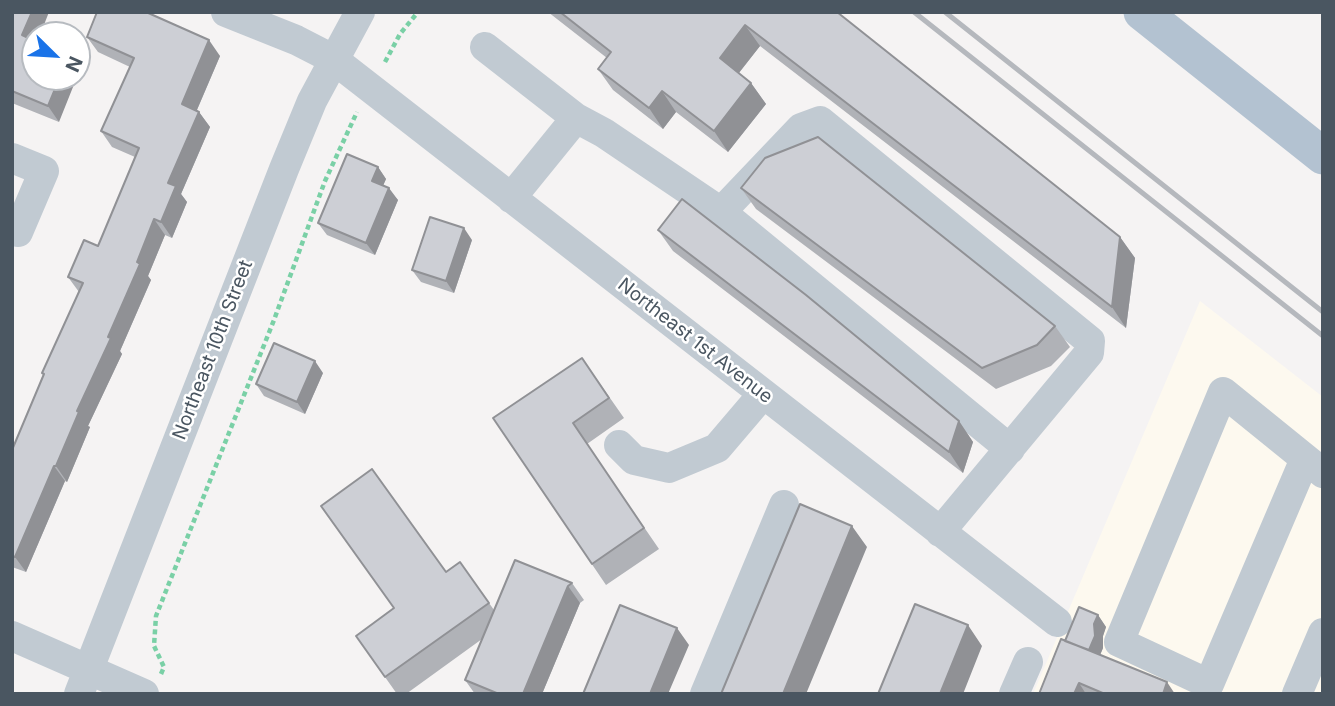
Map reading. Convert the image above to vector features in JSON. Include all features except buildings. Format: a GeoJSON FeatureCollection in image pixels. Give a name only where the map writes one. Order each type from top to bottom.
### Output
{"type":"FeatureCollection","features":[{"type":"Feature","properties":{"kind":"main road"},"geometry":{"type":"LineString","coordinates":[[1142,12],[1323,156]]}},
{"type":"Feature","properties":{"kind":"street","name":"Northeast 1st Avenue"},"geometry":{"type":"LineString","coordinates":[[226,12],[296,40],[333,59],[1056,622]]}},
{"type":"Feature","properties":{"kind":"street","name":"Northeast 10th Street"},"geometry":{"type":"LineString","coordinates":[[83,681],[312,101],[360,12]]}},
{"type":"Feature","properties":{"kind":"street"},"geometry":{"type":"LineString","coordinates":[[485,47],[576,117],[604,132],[721,212],[1010,449]]}},
{"type":"Feature","properties":{"kind":"street"},"geometry":{"type":"LineString","coordinates":[[511,198],[576,117]]}},
{"type":"Feature","properties":{"kind":"street"},"geometry":{"type":"LineString","coordinates":[[721,212],[801,128],[820,121],[1090,341],[1089,353],[940,532]]}},
{"type":"Feature","properties":{"kind":"street"},"geometry":{"type":"LineString","coordinates":[[12,158],[44,171],[19,232],[12,229]]}},
{"type":"Feature","properties":{"kind":"street"},"geometry":{"type":"LineString","coordinates":[[1223,392],[1314,466],[1207,689],[1119,642],[1223,392]]}},
{"type":"Feature","properties":{"kind":"street"},"geometry":{"type":"LineString","coordinates":[[619,445],[635,460],[669,468],[717,448],[763,394]]}},
{"type":"Feature","properties":{"kind":"street"},"geometry":{"type":"LineString","coordinates":[[705,694],[784,505]]}},
{"type":"Feature","properties":{"kind":"street"},"geometry":{"type":"LineString","coordinates":[[1297,694],[1323,633]]}},
{"type":"Feature","properties":{"kind":"street"},"geometry":{"type":"LineString","coordinates":[[12,636],[83,681],[144,694]]}},
{"type":"Feature","properties":{"kind":"street"},"geometry":{"type":"LineString","coordinates":[[1014,694],[1028,662]]}},
{"type":"Feature","properties":{"kind":"path"},"geometry":{"type":"LineString","coordinates":[[400,34],[418,12]]}},
{"type":"Feature","properties":{"kind":"path"},"geometry":{"type":"LineString","coordinates":[[164,667],[154,646],[156,615],[274,320],[325,181],[353,120]]}},
{"type":"Feature","properties":{"kind":"shaded area"},"geometry":{"type":"Polygon","coordinates":[[[1200,301],[1323,397],[1323,694],[1033,694],[1200,301]]]}},
{"type":"Feature","properties":{"kind":"railway"},"geometry":{"type":"LineString","coordinates":[[914,12],[1323,336]]}},
{"type":"Feature","properties":{"kind":"railway"},"geometry":{"type":"LineString","coordinates":[[945,12],[1323,312]]}}]}
